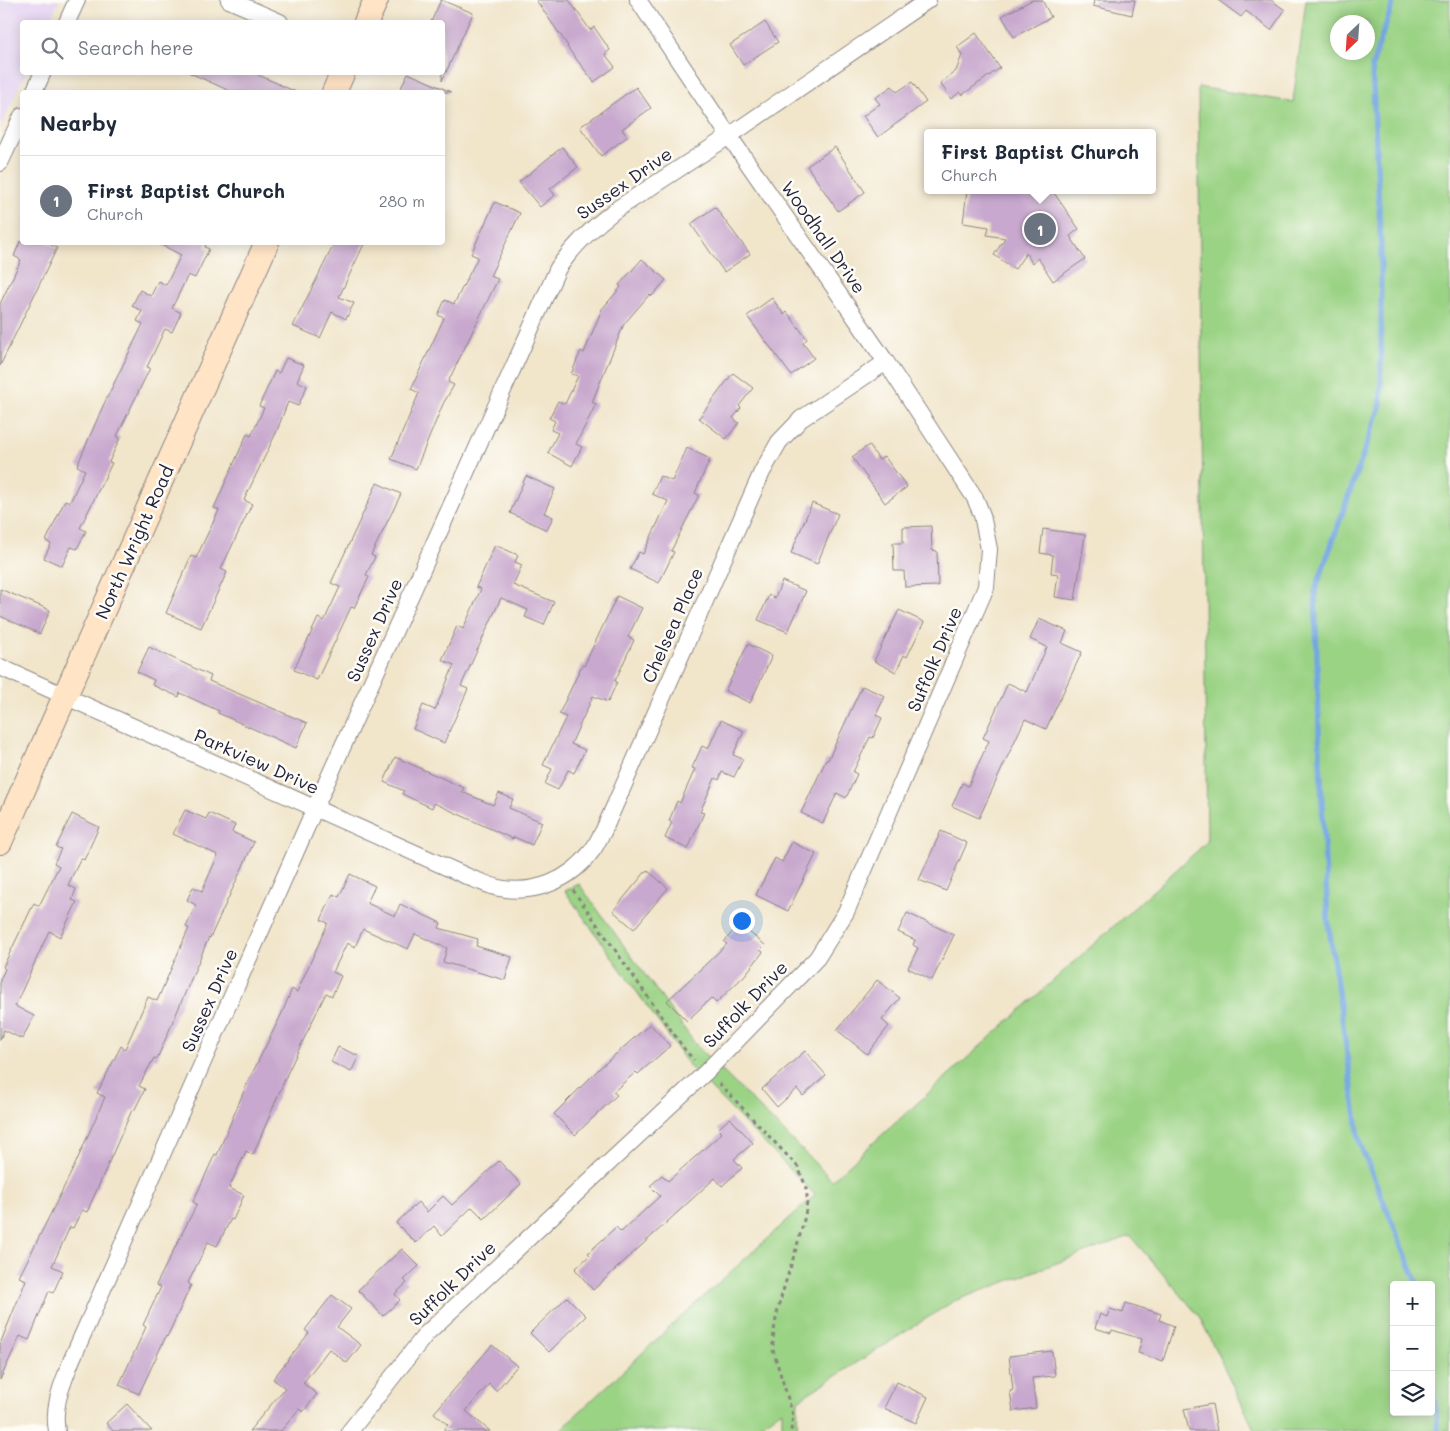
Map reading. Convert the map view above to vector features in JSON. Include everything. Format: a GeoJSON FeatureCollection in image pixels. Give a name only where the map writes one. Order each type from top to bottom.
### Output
{"type":"FeatureCollection","features":[{"type":"Feature","properties":{"kind":"main road"},"geometry":{"type":"LineString","coordinates":[[367,20],[376,0]]}},
{"type":"Feature","properties":{"kind":"main road"},"geometry":{"type":"LineString","coordinates":[[335,90],[342,75]]}},
{"type":"Feature","properties":{"kind":"main road","name":"North Wright Road"},"geometry":{"type":"LineString","coordinates":[[0,842],[267,245]]}},
{"type":"Feature","properties":{"kind":"street"},"geometry":{"type":"LineString","coordinates":[[68,20],[77,0]]}},
{"type":"Feature","properties":{"kind":"street"},"geometry":{"type":"LineString","coordinates":[[230,0],[275,20]]}},
{"type":"Feature","properties":{"kind":"street","name":"Woodhall Drive"},"geometry":{"type":"LineString","coordinates":[[638,0],[729,136],[886,362],[975,498]]}},
{"type":"Feature","properties":{"kind":"street","name":"Sussex Drive"},"geometry":{"type":"LineString","coordinates":[[57,1431],[55,1406],[72,1359],[315,808],[558,268],[582,238],[596,225],[928,0]]}},
{"type":"Feature","properties":{"kind":"street"},"geometry":{"type":"LineString","coordinates":[[35,90],[42,75]]}},
{"type":"Feature","properties":{"kind":"street"},"geometry":{"type":"LineString","coordinates":[[0,163],[20,120]]}},
{"type":"Feature","properties":{"kind":"street","name":"Chelsea Place"},"geometry":{"type":"LineString","coordinates":[[500,888],[523,889],[544,886],[564,878],[578,867],[592,851],[603,832],[762,472],[779,442],[800,419],[886,362]]}},
{"type":"Feature","properties":{"kind":"street","name":"Suffolk Drive"},"geometry":{"type":"LineString","coordinates":[[350,1431],[426,1334],[706,1072],[817,958],[846,912],[986,587],[989,549],[982,515],[975,498]]}},
{"type":"Feature","properties":{"kind":"street","name":"Parkview Drive"},"geometry":{"type":"LineString","coordinates":[[0,667],[473,879],[500,888]]}},
{"type":"Feature","properties":{"kind":"path"},"geometry":{"type":"LineString","coordinates":[[564,878],[685,1050],[798,1167],[807,1196],[804,1222],[782,1298],[773,1338],[773,1350],[793,1415],[791,1431]]}},
{"type":"Feature","properties":{"kind":"shaded area"},"geometry":{"type":"Polygon","coordinates":[[[0,0],[60,0],[50,20],[20,20],[20,75],[25,75],[0,128],[0,0]]]}},
{"type":"Feature","properties":{"kind":"green space"},"geometry":{"type":"Polygon","coordinates":[[[1306,0],[1450,0],[1450,1431],[1255,1431],[1199,1316],[1130,1236],[954,1301],[798,1400],[797,1431],[782,1431],[782,1410],[752,1431],[559,1431],[815,1195],[691,1068],[565,891],[579,884],[696,1045],[832,1180],[1207,842],[1198,87],[1293,102],[1306,0]]]}},
{"type":"Feature","properties":{"kind":"building"},"geometry":{"type":"Polygon","coordinates":[[[441,0],[473,13],[445,74],[445,20],[432,20],[441,0]]]}},
{"type":"Feature","properties":{"kind":"building"},"geometry":{"type":"Polygon","coordinates":[[[536,0],[569,0],[590,30],[594,27],[610,50],[605,54],[615,67],[594,82],[567,47],[536,0]]]}},
{"type":"Feature","properties":{"kind":"building"},"geometry":{"type":"Polygon","coordinates":[[[1032,0],[1042,0],[1051,17],[1014,37],[1002,16],[1032,0]]]}},
{"type":"Feature","properties":{"kind":"building"},"geometry":{"type":"Polygon","coordinates":[[[1094,0],[1135,0],[1132,15],[1093,6],[1094,0]]]}},
{"type":"Feature","properties":{"kind":"building"},"geometry":{"type":"Polygon","coordinates":[[[1218,0],[1271,0],[1285,10],[1271,30],[1246,11],[1241,17],[1218,0]]]}},
{"type":"Feature","properties":{"kind":"building"},"geometry":{"type":"Polygon","coordinates":[[[765,22],[778,42],[743,65],[730,45],[765,22]]]}},
{"type":"Feature","properties":{"kind":"building"},"geometry":{"type":"Polygon","coordinates":[[[976,33],[1000,68],[962,95],[960,92],[951,99],[940,83],[956,71],[962,55],[957,47],[976,33]]]}},
{"type":"Feature","properties":{"kind":"building"},"geometry":{"type":"Polygon","coordinates":[[[195,75],[259,75],[292,90],[228,90],[195,75]]]}},
{"type":"Feature","properties":{"kind":"building"},"geometry":{"type":"Polygon","coordinates":[[[407,75],[413,75],[451,92],[445,92],[445,90],[400,90],[407,75]]]}},
{"type":"Feature","properties":{"kind":"building"},"geometry":{"type":"Polygon","coordinates":[[[912,82],[926,102],[878,137],[863,116],[880,104],[875,98],[892,86],[897,92],[912,82]]]}},
{"type":"Feature","properties":{"kind":"building"},"geometry":{"type":"Polygon","coordinates":[[[636,87],[651,108],[622,129],[627,137],[601,156],[580,127],[636,87]]]}},
{"type":"Feature","properties":{"kind":"building"},"geometry":{"type":"Polygon","coordinates":[[[562,147],[578,167],[550,189],[555,195],[540,207],[519,182],[562,147]]]}},
{"type":"Feature","properties":{"kind":"building"},"geometry":{"type":"Polygon","coordinates":[[[835,147],[865,192],[838,211],[807,166],[835,147]]]}},
{"type":"Feature","properties":{"kind":"building"},"geometry":{"type":"Polygon","coordinates":[[[967,194],[1055,194],[1079,229],[1070,236],[1085,259],[1053,281],[1038,258],[1032,263],[1026,253],[1015,269],[994,255],[1005,238],[987,235],[989,227],[963,223],[967,194]]]}},
{"type":"Feature","properties":{"kind":"building"},"geometry":{"type":"Polygon","coordinates":[[[495,202],[520,213],[490,276],[498,279],[448,382],[454,385],[443,404],[416,469],[391,459],[419,393],[411,389],[444,318],[438,315],[445,300],[454,304],[478,257],[471,254],[495,202]]]}},
{"type":"Feature","properties":{"kind":"building"},"geometry":{"type":"Polygon","coordinates":[[[715,207],[750,254],[724,272],[691,224],[715,207]]]}},
{"type":"Feature","properties":{"kind":"building"},"geometry":{"type":"Polygon","coordinates":[[[20,242],[20,245],[52,245],[57,248],[0,366],[0,304],[21,260],[14,256],[20,242]]]}},
{"type":"Feature","properties":{"kind":"building"},"geometry":{"type":"Polygon","coordinates":[[[162,245],[206,245],[205,247],[209,249],[195,278],[188,275],[172,308],[181,313],[172,332],[165,329],[147,367],[150,368],[117,436],[120,438],[109,462],[112,463],[80,528],[86,531],[77,549],[71,547],[62,566],[44,558],[51,544],[46,541],[65,500],[70,502],[85,470],[77,466],[103,406],[143,324],[137,321],[142,311],[132,306],[140,290],[151,296],[158,281],[166,285],[181,255],[162,245]]]}},
{"type":"Feature","properties":{"kind":"building"},"geometry":{"type":"Polygon","coordinates":[[[334,245],[364,245],[339,297],[354,303],[346,319],[332,312],[320,338],[293,326],[334,245]]]}},
{"type":"Feature","properties":{"kind":"building"},"geometry":{"type":"Polygon","coordinates":[[[642,259],[666,280],[652,296],[650,294],[624,324],[592,402],[596,404],[576,444],[582,447],[572,466],[548,453],[558,433],[551,430],[555,421],[549,418],[558,401],[565,404],[578,376],[571,374],[581,351],[584,353],[602,309],[621,287],[619,285],[642,259]]]}},
{"type":"Feature","properties":{"kind":"building"},"geometry":{"type":"Polygon","coordinates":[[[772,298],[784,315],[787,312],[807,339],[803,343],[814,358],[791,375],[747,316],[772,298]]]}},
{"type":"Feature","properties":{"kind":"building"},"geometry":{"type":"Polygon","coordinates":[[[286,358],[304,365],[297,381],[307,386],[298,406],[288,402],[276,433],[244,500],[252,504],[221,569],[227,572],[201,628],[166,613],[191,556],[196,558],[219,510],[214,508],[247,434],[251,436],[264,408],[259,406],[275,371],[279,373],[286,358]]]}},
{"type":"Feature","properties":{"kind":"building"},"geometry":{"type":"Polygon","coordinates":[[[733,373],[753,388],[739,406],[741,408],[733,418],[739,423],[726,439],[699,418],[733,373]]]}},
{"type":"Feature","properties":{"kind":"building"},"geometry":{"type":"Polygon","coordinates":[[[869,445],[879,460],[884,456],[907,487],[885,503],[852,457],[869,445]]]}},
{"type":"Feature","properties":{"kind":"building"},"geometry":{"type":"Polygon","coordinates":[[[687,448],[710,459],[695,493],[699,495],[671,551],[674,552],[659,583],[630,569],[639,552],[643,554],[668,501],[652,494],[660,476],[672,481],[687,448]]]}},
{"type":"Feature","properties":{"kind":"building"},"geometry":{"type":"Polygon","coordinates":[[[526,476],[555,489],[544,513],[553,517],[547,530],[510,513],[526,476]]]}},
{"type":"Feature","properties":{"kind":"building"},"geometry":{"type":"Polygon","coordinates":[[[377,483],[401,494],[371,555],[375,557],[366,575],[369,577],[354,608],[351,607],[317,680],[294,670],[318,618],[324,621],[340,587],[331,583],[377,483]]]}},
{"type":"Feature","properties":{"kind":"building"},"geometry":{"type":"Polygon","coordinates":[[[812,503],[838,514],[817,564],[791,553],[812,503]]]}},
{"type":"Feature","properties":{"kind":"building"},"geometry":{"type":"Polygon","coordinates":[[[931,526],[932,550],[937,551],[938,586],[905,587],[904,571],[894,571],[893,543],[903,543],[903,527],[931,526]]]}},
{"type":"Feature","properties":{"kind":"building"},"geometry":{"type":"Polygon","coordinates":[[[1043,529],[1085,535],[1075,600],[1055,597],[1058,574],[1051,573],[1053,555],[1040,553],[1043,529]]]}},
{"type":"Feature","properties":{"kind":"building"},"geometry":{"type":"Polygon","coordinates":[[[495,545],[518,555],[515,562],[522,565],[513,585],[554,602],[544,625],[525,617],[528,610],[501,598],[461,686],[468,689],[444,743],[413,729],[423,705],[435,710],[454,665],[442,660],[457,626],[463,629],[481,589],[476,587],[495,545]]]}},
{"type":"Feature","properties":{"kind":"building"},"geometry":{"type":"Polygon","coordinates":[[[782,581],[806,591],[788,632],[758,620],[769,595],[775,598],[782,581]]]}},
{"type":"Feature","properties":{"kind":"building"},"geometry":{"type":"Polygon","coordinates":[[[0,589],[50,610],[40,634],[0,616],[0,589]]]}},
{"type":"Feature","properties":{"kind":"building"},"geometry":{"type":"Polygon","coordinates":[[[617,596],[642,608],[628,637],[634,640],[615,681],[617,682],[608,702],[593,696],[571,744],[585,750],[574,773],[568,770],[558,790],[545,784],[552,769],[543,765],[566,717],[559,714],[617,596]]]}},
{"type":"Feature","properties":{"kind":"building"},"geometry":{"type":"Polygon","coordinates":[[[899,610],[924,622],[907,657],[904,655],[896,672],[874,661],[899,610]]]}},
{"type":"Feature","properties":{"kind":"building"},"geometry":{"type":"Polygon","coordinates":[[[1039,619],[1067,631],[1062,643],[1082,652],[1046,729],[1025,719],[979,818],[952,806],[962,783],[968,786],[989,741],[983,738],[1008,683],[1027,692],[1047,647],[1030,639],[1039,619]]]}},
{"type":"Feature","properties":{"kind":"building"},"geometry":{"type":"Polygon","coordinates":[[[748,644],[772,656],[750,703],[725,691],[748,644]]]}},
{"type":"Feature","properties":{"kind":"building"},"geometry":{"type":"Polygon","coordinates":[[[149,647],[211,676],[209,681],[307,723],[296,748],[218,713],[219,711],[180,693],[179,697],[152,685],[154,680],[137,672],[149,647]]]}},
{"type":"Feature","properties":{"kind":"building"},"geometry":{"type":"Polygon","coordinates":[[[862,686],[885,696],[876,715],[882,718],[873,738],[870,737],[853,772],[857,774],[846,798],[837,793],[823,823],[801,813],[862,686]]]}},
{"type":"Feature","properties":{"kind":"building"},"geometry":{"type":"Polygon","coordinates":[[[721,720],[744,731],[733,755],[743,759],[734,777],[722,772],[719,780],[715,778],[700,812],[704,813],[688,849],[665,838],[672,822],[669,821],[677,801],[680,803],[695,769],[692,768],[702,746],[708,749],[721,720]]]}},
{"type":"Feature","properties":{"kind":"building"},"geometry":{"type":"Polygon","coordinates":[[[395,757],[464,788],[462,792],[493,805],[499,793],[513,799],[509,808],[542,822],[532,845],[514,837],[513,839],[434,803],[432,808],[402,794],[404,791],[384,782],[395,757]]]}},
{"type":"Feature","properties":{"kind":"building"},"geometry":{"type":"Polygon","coordinates":[[[185,810],[206,819],[209,813],[235,825],[232,832],[254,842],[209,937],[157,1059],[154,1058],[139,1086],[145,1089],[134,1111],[132,1110],[87,1212],[82,1210],[73,1228],[70,1227],[52,1266],[63,1271],[53,1293],[49,1291],[29,1340],[20,1336],[0,1380],[0,1344],[26,1280],[19,1277],[74,1167],[105,1097],[97,1093],[121,1046],[125,1049],[148,997],[157,1001],[189,928],[186,927],[196,905],[187,900],[193,887],[202,891],[218,855],[173,834],[185,810]]]}},
{"type":"Feature","properties":{"kind":"building"},"geometry":{"type":"Polygon","coordinates":[[[72,814],[99,827],[84,860],[81,858],[68,885],[76,889],[72,900],[77,902],[60,937],[49,931],[15,1006],[34,1016],[22,1039],[4,1030],[0,1040],[0,980],[5,969],[3,967],[34,903],[39,906],[59,866],[54,863],[61,849],[56,847],[72,814]]]}},
{"type":"Feature","properties":{"kind":"building"},"geometry":{"type":"Polygon","coordinates":[[[941,831],[967,843],[946,891],[919,880],[941,831]]]}},
{"type":"Feature","properties":{"kind":"building"},"geometry":{"type":"Polygon","coordinates":[[[792,842],[816,854],[788,911],[756,895],[775,858],[782,862],[792,842]]]}},
{"type":"Feature","properties":{"kind":"building"},"geometry":{"type":"Polygon","coordinates":[[[647,870],[668,888],[634,929],[613,911],[647,870]]]}},
{"type":"Feature","properties":{"kind":"building"},"geometry":{"type":"Polygon","coordinates":[[[350,874],[375,886],[367,903],[395,916],[400,904],[441,923],[439,928],[478,939],[476,946],[512,957],[505,980],[443,962],[447,948],[415,934],[408,949],[363,929],[355,947],[347,943],[333,972],[341,976],[332,996],[326,993],[288,1072],[253,1155],[246,1151],[229,1188],[244,1195],[233,1220],[231,1219],[217,1246],[208,1242],[188,1283],[191,1285],[139,1394],[119,1385],[146,1327],[143,1325],[161,1287],[156,1285],[197,1204],[193,1202],[215,1154],[217,1155],[246,1086],[292,989],[297,992],[328,923],[321,920],[333,894],[339,897],[350,874]]]}},
{"type":"Feature","properties":{"kind":"building"},"geometry":{"type":"Polygon","coordinates":[[[907,913],[954,935],[932,980],[908,968],[918,948],[913,945],[915,940],[898,932],[907,913]]]}},
{"type":"Feature","properties":{"kind":"building"},"geometry":{"type":"Polygon","coordinates":[[[739,924],[765,945],[760,950],[763,952],[745,975],[716,1003],[711,998],[687,1021],[667,1001],[727,944],[724,942],[739,924]]]}},
{"type":"Feature","properties":{"kind":"building"},"geometry":{"type":"Polygon","coordinates":[[[877,980],[900,998],[882,1020],[889,1026],[867,1054],[837,1030],[877,980]]]}},
{"type":"Feature","properties":{"kind":"building"},"geometry":{"type":"Polygon","coordinates":[[[650,1024],[670,1046],[638,1074],[636,1072],[613,1092],[617,1095],[575,1135],[554,1114],[600,1068],[650,1024]]]}},
{"type":"Feature","properties":{"kind":"building"},"geometry":{"type":"Polygon","coordinates":[[[338,1047],[359,1056],[351,1072],[331,1062],[338,1047]]]}},
{"type":"Feature","properties":{"kind":"building"},"geometry":{"type":"Polygon","coordinates":[[[805,1051],[826,1075],[803,1096],[797,1089],[777,1107],[762,1089],[805,1051]]]}},
{"type":"Feature","properties":{"kind":"building"},"geometry":{"type":"Polygon","coordinates":[[[730,1118],[753,1143],[734,1159],[742,1168],[722,1186],[715,1178],[593,1290],[575,1269],[590,1255],[588,1253],[616,1227],[621,1232],[660,1196],[650,1186],[662,1175],[668,1181],[722,1133],[718,1129],[730,1118]]]}},
{"type":"Feature","properties":{"kind":"building"},"geometry":{"type":"Polygon","coordinates":[[[499,1161],[521,1184],[484,1219],[472,1207],[442,1236],[434,1226],[416,1243],[396,1223],[418,1202],[427,1212],[443,1196],[452,1205],[499,1161]]]}},
{"type":"Feature","properties":{"kind":"building"},"geometry":{"type":"Polygon","coordinates":[[[402,1249],[419,1266],[404,1280],[407,1283],[395,1294],[400,1300],[383,1316],[358,1290],[402,1249]]]}},
{"type":"Feature","properties":{"kind":"building"},"geometry":{"type":"Polygon","coordinates":[[[332,1295],[351,1309],[337,1327],[361,1345],[347,1363],[329,1349],[303,1383],[317,1394],[303,1412],[299,1409],[281,1431],[249,1431],[285,1388],[273,1379],[309,1333],[305,1330],[332,1295]]]}},
{"type":"Feature","properties":{"kind":"building"},"geometry":{"type":"Polygon","coordinates":[[[567,1297],[586,1316],[549,1352],[530,1333],[567,1297]]]}},
{"type":"Feature","properties":{"kind":"building"},"geometry":{"type":"Polygon","coordinates":[[[1126,1303],[1161,1314],[1159,1320],[1174,1326],[1163,1361],[1138,1353],[1142,1339],[1112,1330],[1111,1333],[1095,1328],[1100,1314],[1107,1317],[1110,1309],[1123,1313],[1126,1303]]]}},
{"type":"Feature","properties":{"kind":"building"},"geometry":{"type":"Polygon","coordinates":[[[492,1345],[517,1366],[496,1391],[489,1384],[466,1411],[490,1431],[443,1431],[448,1425],[434,1413],[492,1345]]]}},
{"type":"Feature","properties":{"kind":"building"},"geometry":{"type":"Polygon","coordinates":[[[1052,1351],[1055,1376],[1032,1378],[1036,1408],[1013,1411],[1010,1391],[1013,1390],[1009,1356],[1052,1351]]]}},
{"type":"Feature","properties":{"kind":"building"},"geometry":{"type":"Polygon","coordinates":[[[897,1382],[928,1397],[916,1423],[884,1408],[897,1382]]]}},
{"type":"Feature","properties":{"kind":"building"},"geometry":{"type":"Polygon","coordinates":[[[127,1404],[152,1431],[113,1431],[106,1423],[127,1404]]]}},
{"type":"Feature","properties":{"kind":"building"},"geometry":{"type":"Polygon","coordinates":[[[1212,1404],[1217,1431],[1189,1431],[1184,1409],[1212,1404]]]}},
{"type":"Feature","properties":{"kind":"waterway"},"geometry":{"type":"LineString","coordinates":[[1394,0],[1372,66],[1381,247],[1381,404],[1315,591],[1320,760],[1328,921],[1360,1144],[1416,1281]]}},
{"type":"Feature","properties":{"kind":"waterway"},"geometry":{"type":"LineString","coordinates":[[1432,1371],[1438,1431]]}},
{"type":"Feature","properties":{"kind":"place","name":"First Baptist Church"},"geometry":{"type":"Point","coordinates":[1040,229]}}]}
